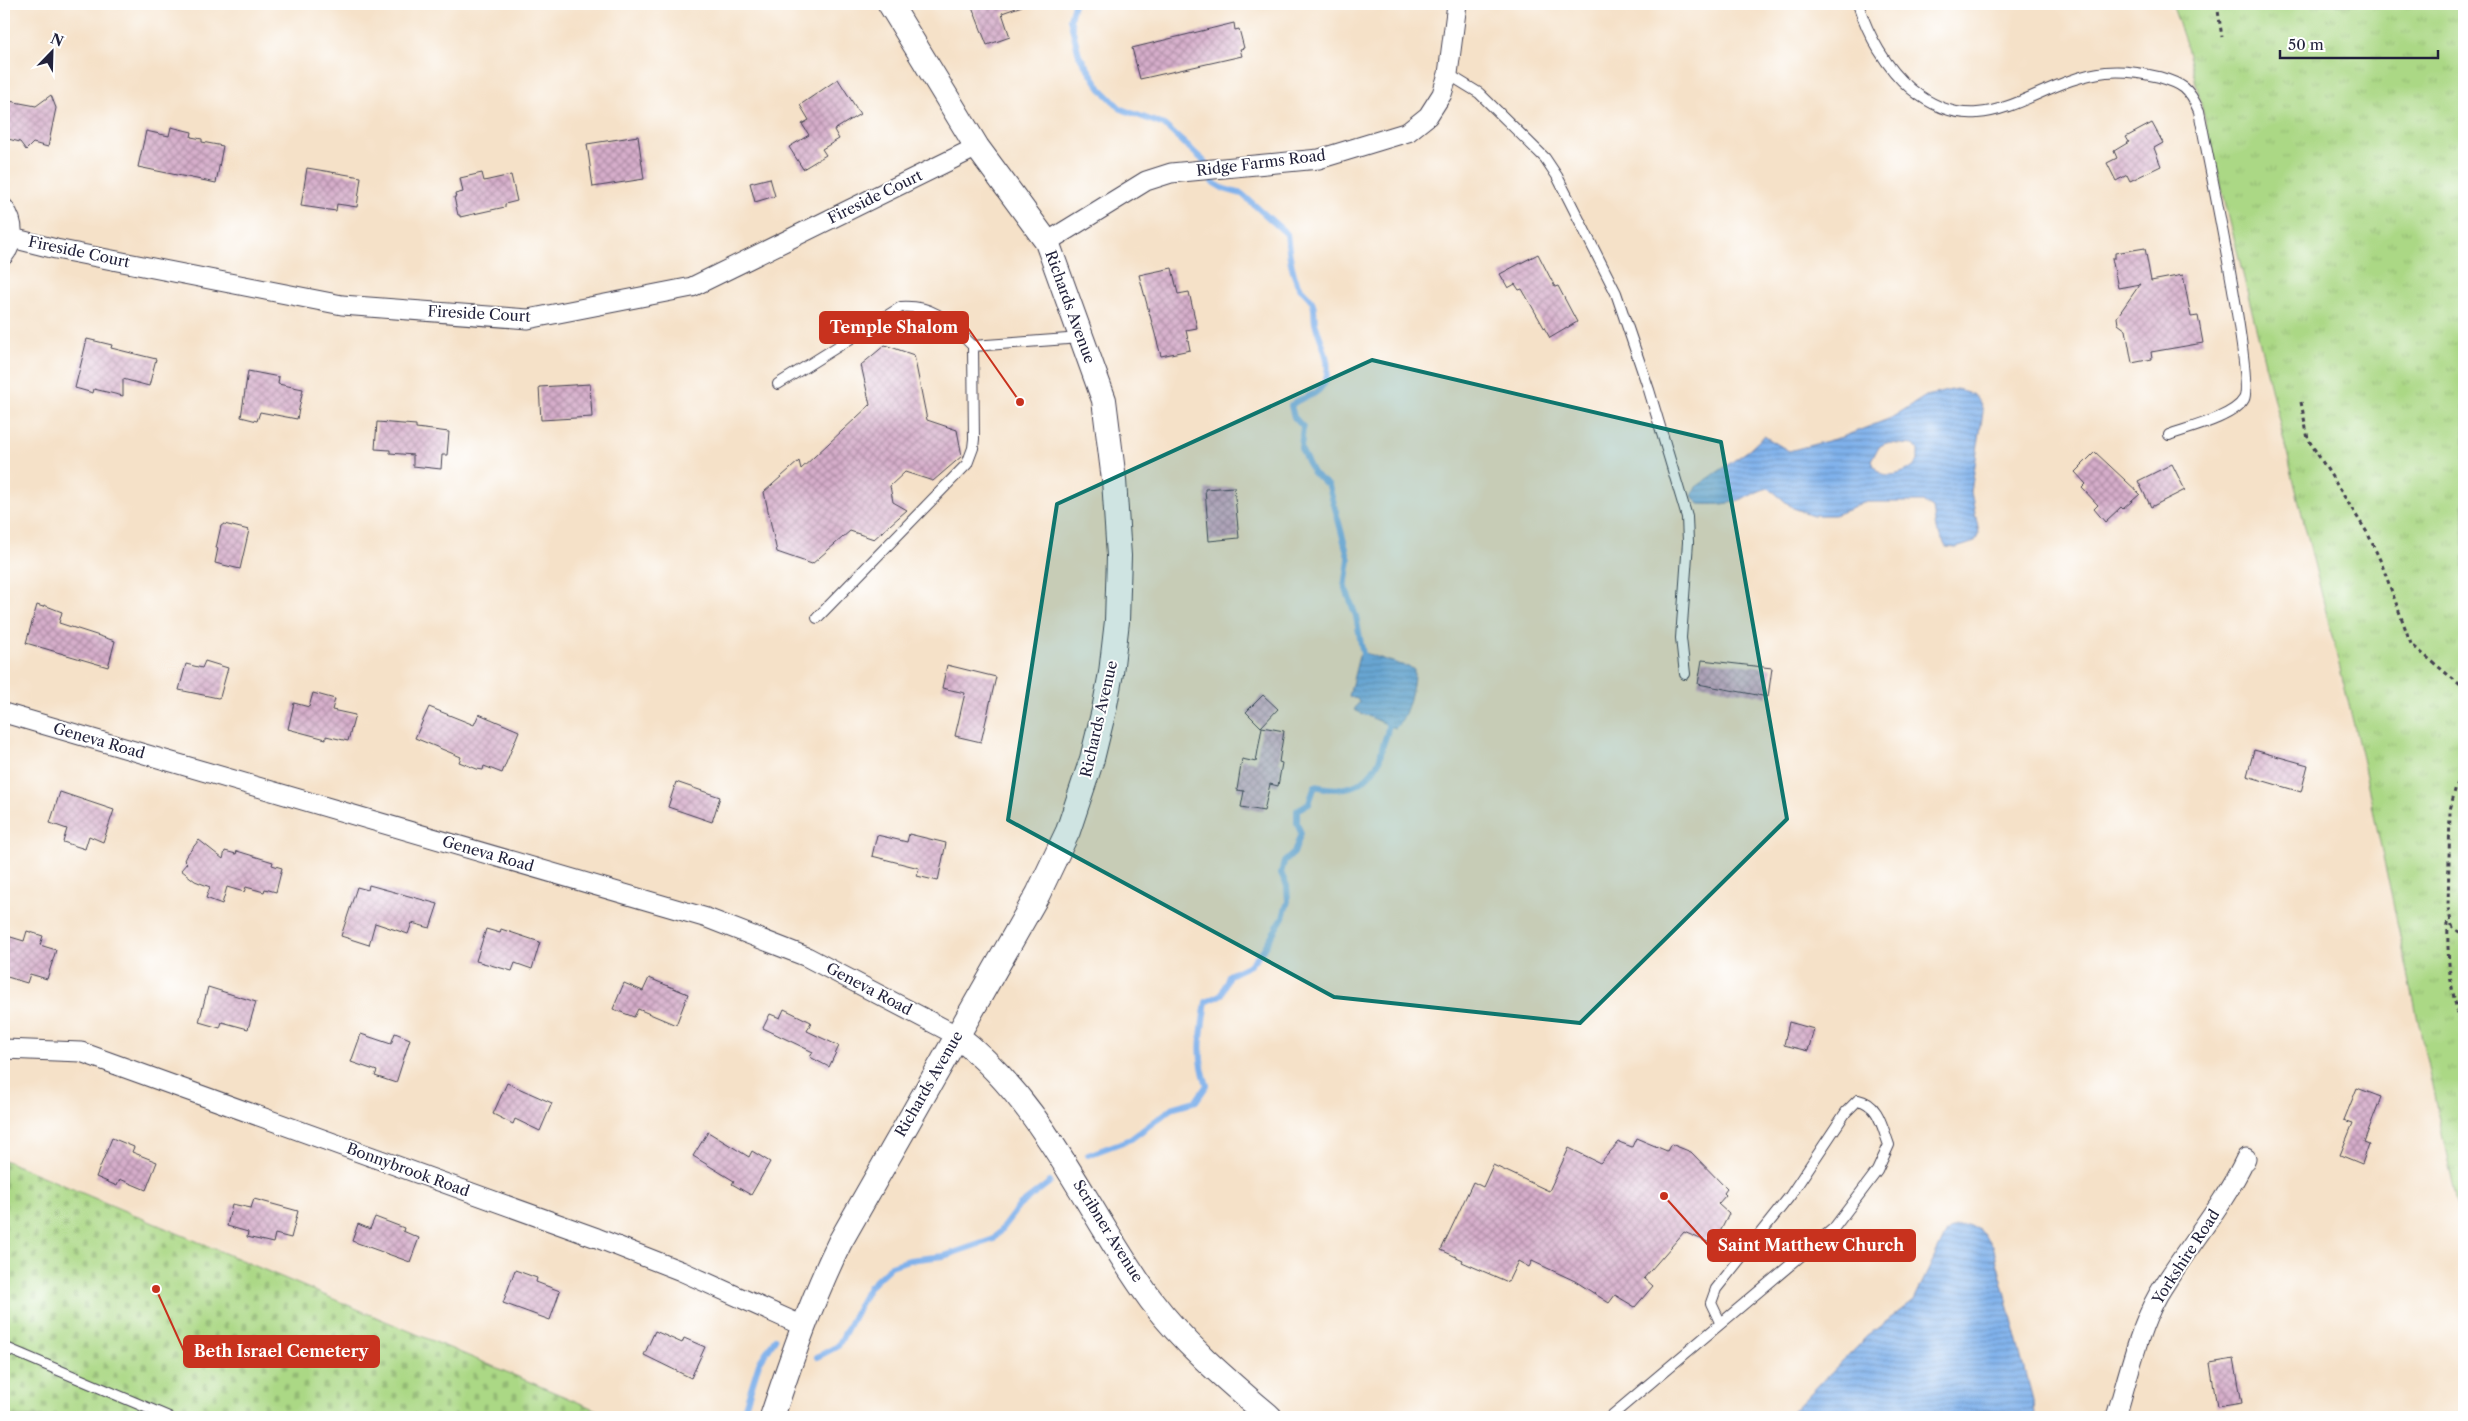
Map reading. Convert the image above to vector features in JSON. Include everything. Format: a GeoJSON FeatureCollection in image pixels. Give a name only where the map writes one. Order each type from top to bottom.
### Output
{"type":"FeatureCollection","features":[{"type":"Feature","properties":{"kind":"street","name":"Richards Avenue"},"geometry":{"type":"LineString","coordinates":[[772,1417],[803,1326],[821,1281],[840,1242],[1038,894],[1068,831],[1092,758],[1111,673],[1117,621],[1119,556],[1114,480],[1104,400],[1047,242],[977,147],[890,4]]}},
{"type":"Feature","properties":{"kind":"street","name":"Ridge Farms Road"},"geometry":{"type":"LineString","coordinates":[[1047,242],[1146,181],[1171,173],[1319,159],[1408,132],[1428,116],[1442,94],[1448,74],[1458,4]]}},
{"type":"Feature","properties":{"kind":"street","name":"Fireside Court"},"geometry":{"type":"LineString","coordinates":[[12,238],[56,249],[342,305],[528,319],[692,287],[977,147]]}},
{"type":"Feature","properties":{"kind":"street","name":"Fireside Court"},"geometry":{"type":"LineString","coordinates":[[4,208],[12,225],[12,238],[4,255]]}},
{"type":"Feature","properties":{"kind":"street","name":"Geneva Road"},"geometry":{"type":"LineString","coordinates":[[4,713],[707,918],[807,957],[956,1036]]}},
{"type":"Feature","properties":{"kind":"street","name":"Scribner Avenue"},"geometry":{"type":"LineString","coordinates":[[956,1036],[981,1054],[1024,1103],[1058,1151],[1151,1300],[1202,1357],[1270,1417]]}},
{"type":"Feature","properties":{"kind":"street","name":"Bonnybrook Road"},"geometry":{"type":"LineString","coordinates":[[4,1049],[81,1052],[596,1238],[681,1271],[803,1326]]}},
{"type":"Feature","properties":{"kind":"street","name":"Yorkshire Road"},"geometry":{"type":"LineString","coordinates":[[2116,1417],[2136,1351],[2157,1297],[2200,1230],[2234,1185],[2246,1158]]}},
{"type":"Feature","properties":{"kind":"lane"},"geometry":{"type":"LineString","coordinates":[[1858,4],[1875,44],[1888,65],[1906,85],[1923,99],[1948,111],[1972,115],[2002,108],[2054,88],[2106,72],[2139,72],[2172,81],[2184,86],[2192,96],[2199,112],[2219,215],[2243,352],[2247,389],[2244,398],[2238,406],[2226,413],[2169,435]]}},
{"type":"Feature","properties":{"kind":"lane"},"geometry":{"type":"LineString","coordinates":[[1448,74],[1479,93],[1549,162],[1616,293],[1649,390],[1687,517],[1688,542],[1681,638],[1684,674]]}},
{"type":"Feature","properties":{"kind":"lane"},"geometry":{"type":"LineString","coordinates":[[778,384],[901,307],[915,306],[934,312],[973,346],[1081,338]]}},
{"type":"Feature","properties":{"kind":"lane"},"geometry":{"type":"LineString","coordinates":[[817,618],[967,464],[974,439],[973,346]]}},
{"type":"Feature","properties":{"kind":"lane"},"geometry":{"type":"LineString","coordinates":[[1610,1417],[1720,1322],[1834,1228],[1877,1171],[1889,1145],[1878,1114],[1868,1102],[1858,1100],[1846,1112],[1790,1196],[1716,1289],[1711,1303],[1720,1322]]}},
{"type":"Feature","properties":{"kind":"lane"},"geometry":{"type":"LineString","coordinates":[[4,1347],[169,1417]]}},
{"type":"Feature","properties":{"kind":"path"},"geometry":{"type":"LineString","coordinates":[[2216,4],[2222,37]]}},
{"type":"Feature","properties":{"kind":"path"},"geometry":{"type":"LineString","coordinates":[[2301,402],[2308,439],[2368,534],[2381,562],[2411,644],[2464,688]]}},
{"type":"Feature","properties":{"kind":"path"},"geometry":{"type":"LineString","coordinates":[[2464,776],[2456,786],[2450,810],[2448,920],[2448,959],[2454,999],[2464,1030]]}},
{"type":"Feature","properties":{"kind":"path"},"geometry":{"type":"LineString","coordinates":[[2448,920],[2464,936]]}},
{"type":"Feature","properties":{"kind":"highlighted area"},"geometry":{"type":"Polygon","coordinates":[[[1372,360],[1721,442],[1787,819],[1580,1023],[1334,997],[1008,820],[1057,504],[1372,360]]]}},
{"type":"Feature","properties":{"kind":"green space"},"geometry":{"type":"Polygon","coordinates":[[[2172,4],[2464,4],[2464,1236],[2362,758],[2187,47],[2172,4]]]}},
{"type":"Feature","properties":{"kind":"green space"},"geometry":{"type":"Polygon","coordinates":[[[4,1160],[613,1417],[4,1417],[4,1160]]]}},
{"type":"Feature","properties":{"kind":"water"},"geometry":{"type":"Polygon","coordinates":[[[1956,389],[1977,398],[1982,407],[1983,412],[1971,492],[1979,533],[1975,542],[1956,548],[1946,547],[1936,529],[1933,508],[1923,502],[1862,502],[1853,508],[1834,515],[1813,515],[1793,508],[1769,488],[1734,502],[1719,504],[1699,504],[1692,496],[1696,487],[1749,450],[1764,436],[1789,451],[1842,437],[1891,418],[1926,396],[1956,389]],[[1886,443],[1880,446],[1872,458],[1874,466],[1878,472],[1885,474],[1892,475],[1906,471],[1918,461],[1918,450],[1914,445],[1886,443]]]}},
{"type":"Feature","properties":{"kind":"water"},"geometry":{"type":"Polygon","coordinates":[[[1365,653],[1414,669],[1407,710],[1395,728],[1354,710],[1359,702],[1357,699],[1349,696],[1359,656],[1365,653]]]}},
{"type":"Feature","properties":{"kind":"water"},"geometry":{"type":"Polygon","coordinates":[[[1967,1225],[1976,1228],[1988,1238],[1993,1246],[2033,1400],[2034,1417],[1787,1417],[1866,1337],[1914,1300],[1946,1233],[1955,1226],[1967,1225]]]}},
{"type":"Feature","properties":{"kind":"building"},"geometry":{"type":"Polygon","coordinates":[[[971,4],[1022,4],[1022,6],[1002,13],[1010,37],[987,45],[971,4]]]}},
{"type":"Feature","properties":{"kind":"building"},"geometry":{"type":"Polygon","coordinates":[[[1234,23],[1235,30],[1239,29],[1244,48],[1240,49],[1242,56],[1140,79],[1132,48],[1234,23]]]}},
{"type":"Feature","properties":{"kind":"building"},"geometry":{"type":"Polygon","coordinates":[[[838,79],[860,114],[834,130],[839,139],[822,149],[826,155],[803,169],[789,147],[809,135],[802,124],[809,120],[800,105],[838,79]]]}},
{"type":"Feature","properties":{"kind":"building"},"geometry":{"type":"Polygon","coordinates":[[[51,95],[56,108],[48,147],[33,143],[26,150],[20,142],[4,138],[4,100],[36,106],[51,95]]]}},
{"type":"Feature","properties":{"kind":"building"},"geometry":{"type":"Polygon","coordinates":[[[2152,123],[2163,143],[2154,148],[2161,166],[2130,181],[2127,175],[2116,181],[2107,163],[2117,158],[2114,151],[2129,142],[2126,137],[2152,123]]]}},
{"type":"Feature","properties":{"kind":"building"},"geometry":{"type":"Polygon","coordinates":[[[171,127],[192,132],[191,137],[202,139],[202,142],[223,146],[216,183],[138,167],[146,131],[169,136],[171,127]]]}},
{"type":"Feature","properties":{"kind":"building"},"geometry":{"type":"Polygon","coordinates":[[[638,136],[644,179],[593,187],[587,144],[638,136]]]}},
{"type":"Feature","properties":{"kind":"building"},"geometry":{"type":"Polygon","coordinates":[[[307,168],[361,177],[357,207],[337,204],[336,211],[301,206],[307,168]]]}},
{"type":"Feature","properties":{"kind":"building"},"geometry":{"type":"Polygon","coordinates":[[[482,173],[484,181],[511,175],[517,201],[505,204],[505,207],[460,217],[454,197],[456,197],[455,194],[463,192],[460,178],[482,173]]]}},
{"type":"Feature","properties":{"kind":"building"},"geometry":{"type":"Polygon","coordinates":[[[770,178],[775,196],[755,202],[750,183],[770,178]]]}},
{"type":"Feature","properties":{"kind":"building"},"geometry":{"type":"Polygon","coordinates":[[[2145,248],[2151,281],[2183,275],[2191,317],[2198,316],[2203,343],[2151,352],[2152,359],[2132,363],[2126,330],[2118,324],[2117,317],[2140,284],[2118,288],[2112,258],[2115,258],[2115,253],[2145,248]]]}},
{"type":"Feature","properties":{"kind":"building"},"geometry":{"type":"Polygon","coordinates":[[[1538,254],[1555,287],[1558,286],[1577,322],[1550,338],[1522,289],[1519,290],[1515,284],[1508,288],[1500,274],[1538,254]]]}},
{"type":"Feature","properties":{"kind":"building"},"geometry":{"type":"Polygon","coordinates":[[[1172,268],[1178,294],[1189,292],[1197,328],[1186,330],[1190,350],[1161,356],[1139,275],[1172,268]]]}},
{"type":"Feature","properties":{"kind":"building"},"geometry":{"type":"Polygon","coordinates":[[[87,339],[112,345],[111,348],[156,359],[149,386],[123,379],[123,396],[94,389],[93,393],[75,388],[87,339]]]}},
{"type":"Feature","properties":{"kind":"building"},"geometry":{"type":"Polygon","coordinates":[[[885,345],[914,355],[927,420],[957,430],[962,456],[933,481],[905,472],[890,486],[893,502],[907,510],[874,539],[850,531],[812,564],[777,552],[764,492],[799,461],[801,469],[870,405],[861,365],[885,345]]]}},
{"type":"Feature","properties":{"kind":"building"},"geometry":{"type":"Polygon","coordinates":[[[248,371],[279,377],[278,384],[303,389],[297,419],[260,412],[257,421],[241,417],[248,371]]]}},
{"type":"Feature","properties":{"kind":"building"},"geometry":{"type":"Polygon","coordinates":[[[590,384],[592,417],[541,420],[539,387],[590,384]]]}},
{"type":"Feature","properties":{"kind":"building"},"geometry":{"type":"Polygon","coordinates":[[[377,422],[416,425],[416,428],[449,432],[447,455],[442,455],[441,469],[413,466],[413,455],[390,453],[390,450],[375,449],[377,422]]]}},
{"type":"Feature","properties":{"kind":"building"},"geometry":{"type":"Polygon","coordinates":[[[2095,452],[2140,494],[2123,509],[2121,507],[2105,522],[2094,509],[2098,505],[2082,488],[2086,484],[2075,472],[2095,452]]]}},
{"type":"Feature","properties":{"kind":"building"},"geometry":{"type":"Polygon","coordinates":[[[2172,464],[2185,490],[2151,507],[2138,481],[2172,464]]]}},
{"type":"Feature","properties":{"kind":"building"},"geometry":{"type":"Polygon","coordinates":[[[1234,487],[1239,538],[1209,541],[1205,489],[1234,487]]]}},
{"type":"Feature","properties":{"kind":"building"},"geometry":{"type":"Polygon","coordinates":[[[224,524],[249,530],[240,569],[215,563],[221,526],[224,524]]]}},
{"type":"Feature","properties":{"kind":"building"},"geometry":{"type":"Polygon","coordinates":[[[37,605],[43,607],[44,605],[62,612],[59,623],[115,641],[108,667],[26,643],[37,605]]]}},
{"type":"Feature","properties":{"kind":"building"},"geometry":{"type":"Polygon","coordinates":[[[1702,660],[1772,668],[1768,697],[1698,684],[1702,660]]]}},
{"type":"Feature","properties":{"kind":"building"},"geometry":{"type":"Polygon","coordinates":[[[205,661],[228,668],[220,697],[218,698],[179,690],[186,664],[202,668],[205,661]]]}},
{"type":"Feature","properties":{"kind":"building"},"geometry":{"type":"Polygon","coordinates":[[[947,665],[996,677],[981,742],[955,736],[965,693],[942,688],[947,665]]]}},
{"type":"Feature","properties":{"kind":"building"},"geometry":{"type":"Polygon","coordinates":[[[313,693],[335,699],[332,710],[355,715],[348,741],[326,736],[326,739],[288,729],[294,703],[309,707],[313,693]]]}},
{"type":"Feature","properties":{"kind":"building"},"geometry":{"type":"Polygon","coordinates":[[[1263,695],[1278,709],[1261,727],[1246,712],[1263,695]]]}},
{"type":"Feature","properties":{"kind":"building"},"geometry":{"type":"Polygon","coordinates":[[[429,707],[474,725],[479,714],[519,731],[502,773],[484,766],[483,770],[477,769],[459,762],[461,757],[415,738],[429,707]]]}},
{"type":"Feature","properties":{"kind":"building"},"geometry":{"type":"Polygon","coordinates":[[[1262,727],[1284,731],[1279,762],[1282,763],[1278,786],[1270,784],[1264,811],[1241,807],[1244,791],[1237,790],[1242,759],[1256,762],[1262,727]]]}},
{"type":"Feature","properties":{"kind":"building"},"geometry":{"type":"Polygon","coordinates":[[[2254,750],[2308,765],[2301,792],[2247,776],[2254,750]]]}},
{"type":"Feature","properties":{"kind":"building"},"geometry":{"type":"Polygon","coordinates":[[[676,782],[720,797],[712,822],[668,807],[676,782]]]}},
{"type":"Feature","properties":{"kind":"building"},"geometry":{"type":"Polygon","coordinates":[[[60,792],[114,810],[103,842],[89,836],[85,849],[63,842],[67,829],[50,823],[60,792]]]}},
{"type":"Feature","properties":{"kind":"building"},"geometry":{"type":"Polygon","coordinates":[[[909,834],[946,843],[938,881],[917,876],[919,868],[872,856],[877,835],[907,842],[909,834]]]}},
{"type":"Feature","properties":{"kind":"building"},"geometry":{"type":"Polygon","coordinates":[[[199,840],[223,859],[225,851],[236,854],[237,851],[273,862],[272,865],[282,868],[276,892],[265,889],[264,892],[246,887],[244,892],[227,887],[222,904],[206,898],[210,887],[195,881],[181,870],[187,863],[184,860],[186,856],[199,840]]]}},
{"type":"Feature","properties":{"kind":"building"},"geometry":{"type":"Polygon","coordinates":[[[369,885],[438,904],[430,928],[412,923],[408,934],[375,923],[369,945],[341,936],[357,887],[368,890],[369,885]]]}},
{"type":"Feature","properties":{"kind":"building"},"geometry":{"type":"Polygon","coordinates":[[[486,929],[500,933],[501,929],[540,942],[532,969],[515,963],[512,971],[476,961],[486,929]]]}},
{"type":"Feature","properties":{"kind":"building"},"geometry":{"type":"Polygon","coordinates":[[[27,931],[43,936],[40,945],[56,950],[47,979],[30,974],[27,983],[4,976],[4,935],[24,941],[27,931]]]}},
{"type":"Feature","properties":{"kind":"building"},"geometry":{"type":"Polygon","coordinates":[[[649,978],[688,994],[676,1025],[638,1009],[634,1017],[613,1009],[624,983],[643,991],[649,978]]]}},
{"type":"Feature","properties":{"kind":"building"},"geometry":{"type":"Polygon","coordinates":[[[208,987],[256,1002],[248,1029],[222,1022],[220,1028],[199,1022],[208,987]]]}},
{"type":"Feature","properties":{"kind":"building"},"geometry":{"type":"Polygon","coordinates":[[[784,1009],[811,1022],[807,1031],[839,1046],[829,1067],[810,1057],[813,1052],[763,1028],[770,1014],[780,1018],[784,1009]]]}},
{"type":"Feature","properties":{"kind":"building"},"geometry":{"type":"Polygon","coordinates":[[[1789,1022],[1814,1029],[1808,1051],[1784,1045],[1789,1022]]]}},
{"type":"Feature","properties":{"kind":"building"},"geometry":{"type":"Polygon","coordinates":[[[395,1033],[410,1039],[396,1083],[375,1076],[377,1071],[351,1062],[361,1034],[391,1044],[395,1033]]]}},
{"type":"Feature","properties":{"kind":"building"},"geometry":{"type":"Polygon","coordinates":[[[507,1083],[552,1103],[540,1131],[515,1119],[513,1124],[493,1114],[507,1083]]]}},
{"type":"Feature","properties":{"kind":"building"},"geometry":{"type":"Polygon","coordinates":[[[2357,1088],[2381,1097],[2364,1142],[2369,1144],[2362,1164],[2340,1155],[2353,1123],[2344,1120],[2357,1088]]]}},
{"type":"Feature","properties":{"kind":"building"},"geometry":{"type":"Polygon","coordinates":[[[708,1132],[749,1157],[752,1151],[770,1162],[751,1195],[732,1184],[734,1181],[693,1156],[708,1132]]]}},
{"type":"Feature","properties":{"kind":"building"},"geometry":{"type":"Polygon","coordinates":[[[112,1138],[134,1147],[132,1152],[157,1162],[146,1190],[120,1179],[117,1186],[96,1177],[112,1138]]]}},
{"type":"Feature","properties":{"kind":"building"},"geometry":{"type":"Polygon","coordinates":[[[1636,1138],[1667,1151],[1671,1144],[1691,1152],[1727,1189],[1724,1193],[1726,1195],[1718,1204],[1729,1214],[1721,1230],[1710,1243],[1684,1232],[1644,1278],[1653,1286],[1635,1307],[1615,1295],[1609,1303],[1575,1281],[1532,1261],[1529,1267],[1518,1261],[1508,1282],[1462,1262],[1463,1260],[1441,1250],[1473,1182],[1483,1187],[1493,1165],[1549,1191],[1569,1148],[1600,1163],[1619,1142],[1632,1147],[1636,1138]]]}},
{"type":"Feature","properties":{"kind":"building"},"geometry":{"type":"Polygon","coordinates":[[[254,1199],[298,1211],[291,1238],[275,1234],[273,1243],[247,1237],[248,1232],[227,1226],[232,1204],[251,1208],[254,1199]]]}},
{"type":"Feature","properties":{"kind":"building"},"geometry":{"type":"Polygon","coordinates":[[[375,1217],[404,1228],[403,1231],[419,1238],[410,1262],[352,1241],[358,1224],[370,1229],[375,1217]]]}},
{"type":"Feature","properties":{"kind":"building"},"geometry":{"type":"Polygon","coordinates":[[[515,1270],[537,1278],[536,1282],[560,1291],[550,1320],[503,1303],[515,1270]]]}},
{"type":"Feature","properties":{"kind":"building"},"geometry":{"type":"Polygon","coordinates":[[[655,1331],[682,1343],[684,1338],[705,1347],[691,1378],[644,1355],[655,1331]]]}},
{"type":"Feature","properties":{"kind":"building"},"geometry":{"type":"Polygon","coordinates":[[[2234,1359],[2242,1403],[2217,1407],[2210,1363],[2234,1359]]]}},
{"type":"Feature","properties":{"kind":"waterway"},"geometry":{"type":"LineString","coordinates":[[1074,4],[1070,19],[1079,55],[1101,89],[1121,109],[1164,125],[1205,162]]}},
{"type":"Feature","properties":{"kind":"waterway"},"geometry":{"type":"LineString","coordinates":[[1212,182],[1224,189],[1242,194],[1287,234],[1290,258],[1298,286],[1310,298],[1313,304],[1315,323],[1326,356],[1327,374],[1325,382],[1317,392],[1291,406],[1294,417],[1303,427],[1301,449],[1313,473],[1329,486],[1349,560],[1345,587],[1356,616],[1364,660]]}},
{"type":"Feature","properties":{"kind":"waterway"},"geometry":{"type":"LineString","coordinates":[[1088,1155],[1131,1139],[1174,1107],[1196,1101],[1207,1085],[1201,1054],[1201,1034],[1206,1002],[1222,994],[1229,975],[1250,965],[1263,950],[1283,917],[1288,901],[1287,886],[1281,873],[1284,862],[1294,853],[1301,833],[1297,823],[1297,810],[1309,803],[1315,786],[1334,789],[1351,787],[1358,784],[1372,772],[1379,761],[1387,732],[1387,719]]}},
{"type":"Feature","properties":{"kind":"waterway"},"geometry":{"type":"LineString","coordinates":[[817,1357],[838,1346],[869,1287],[891,1266],[909,1260],[944,1256],[994,1239],[1019,1206],[1050,1182]]}},
{"type":"Feature","properties":{"kind":"waterway"},"geometry":{"type":"LineString","coordinates":[[742,1417],[759,1363],[775,1339]]}},
{"type":"Feature","properties":{"kind":"place","name":"Temple Shalom"},"geometry":{"type":"Point","coordinates":[1020,402]}},
{"type":"Feature","properties":{"kind":"place","name":"Saint Matthew Church"},"geometry":{"type":"Point","coordinates":[1664,1196]}},
{"type":"Feature","properties":{"kind":"place","name":"Beth Israel Cemetery"},"geometry":{"type":"Point","coordinates":[156,1289]}}]}
